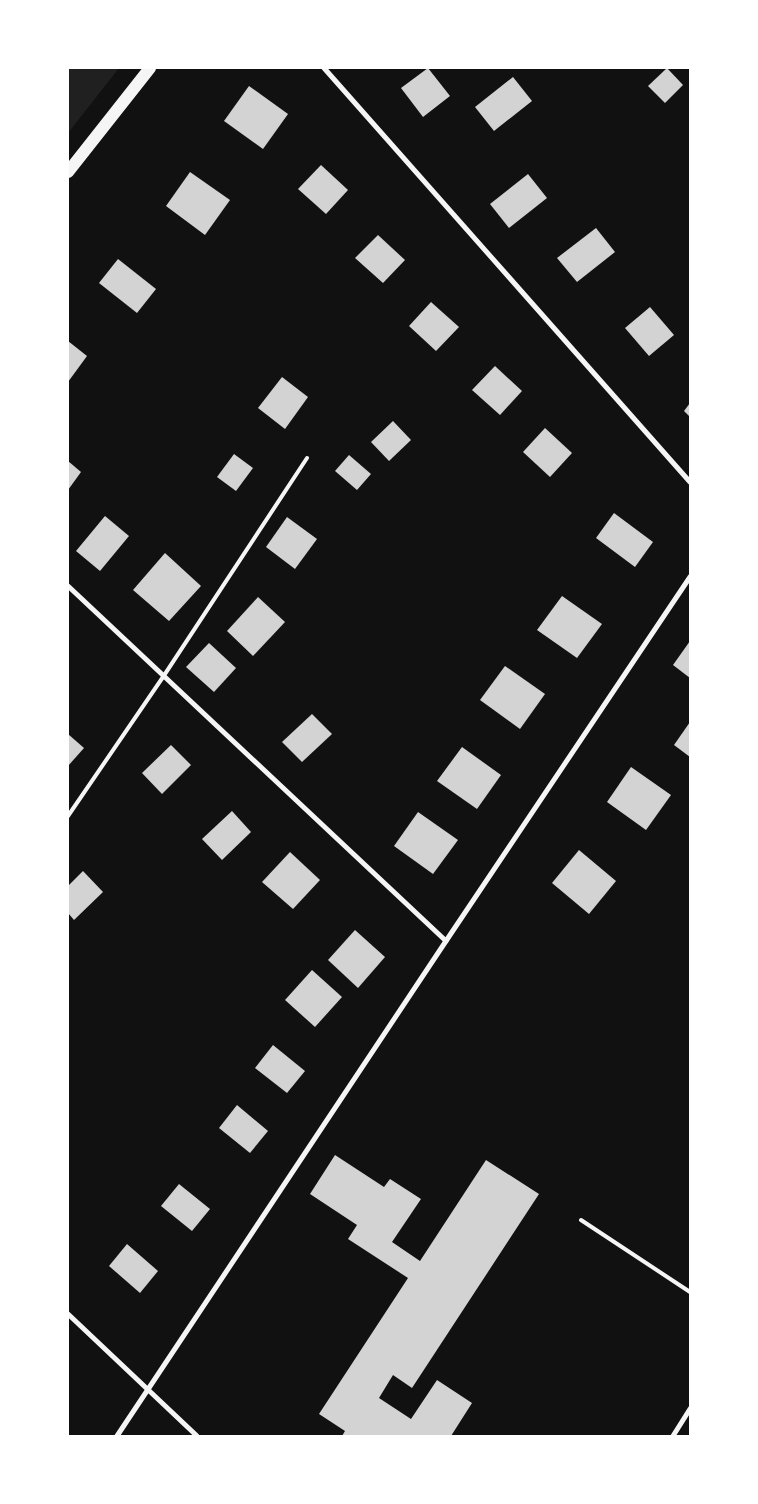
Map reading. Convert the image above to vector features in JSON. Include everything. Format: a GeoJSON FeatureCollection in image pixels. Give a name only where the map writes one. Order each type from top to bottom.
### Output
{"type":"FeatureCollection","features":[{"type":"Feature","properties":{"kind":"main road"},"geometry":{"type":"LineString","coordinates":[[68,172],[150,68]]}},
{"type":"Feature","properties":{"kind":"street"},"geometry":{"type":"LineString","coordinates":[[324,68],[690,482]]}},
{"type":"Feature","properties":{"kind":"street"},"geometry":{"type":"LineString","coordinates":[[117,1436],[690,578]]}},
{"type":"Feature","properties":{"kind":"street"},"geometry":{"type":"LineString","coordinates":[[68,586],[446,941]]}},
{"type":"Feature","properties":{"kind":"street"},"geometry":{"type":"LineString","coordinates":[[68,1314],[197,1436]]}},
{"type":"Feature","properties":{"kind":"street"},"geometry":{"type":"LineString","coordinates":[[673,1436],[690,1409]]}},
{"type":"Feature","properties":{"kind":"lane"},"geometry":{"type":"LineString","coordinates":[[68,816],[163,677],[308,458]]}},
{"type":"Feature","properties":{"kind":"lane"},"geometry":{"type":"LineString","coordinates":[[581,1220],[690,1292]]}},
{"type":"Feature","properties":{"kind":"shaded area"},"geometry":{"type":"Polygon","coordinates":[[[68,68],[119,68],[68,133],[68,68]]]}},
{"type":"Feature","properties":{"kind":"building"},"geometry":{"type":"Polygon","coordinates":[[[428,68],[450,96],[423,117],[401,88],[428,68]]]}},
{"type":"Feature","properties":{"kind":"building"},"geometry":{"type":"Polygon","coordinates":[[[667,68],[683,85],[665,103],[648,86],[667,68]]]}},
{"type":"Feature","properties":{"kind":"building"},"geometry":{"type":"Polygon","coordinates":[[[513,77],[532,101],[494,131],[475,107],[513,77]]]}},
{"type":"Feature","properties":{"kind":"building"},"geometry":{"type":"Polygon","coordinates":[[[249,86],[288,114],[263,149],[224,121],[249,86]]]}},
{"type":"Feature","properties":{"kind":"building"},"geometry":{"type":"Polygon","coordinates":[[[321,165],[348,190],[326,214],[298,189],[321,165]]]}},
{"type":"Feature","properties":{"kind":"building"},"geometry":{"type":"Polygon","coordinates":[[[190,172],[230,200],[205,235],[166,206],[190,172]]]}},
{"type":"Feature","properties":{"kind":"building"},"geometry":{"type":"Polygon","coordinates":[[[528,174],[547,198],[509,228],[490,204],[528,174]]]}},
{"type":"Feature","properties":{"kind":"building"},"geometry":{"type":"Polygon","coordinates":[[[596,228],[615,252],[577,282],[557,258],[596,228]]]}},
{"type":"Feature","properties":{"kind":"building"},"geometry":{"type":"Polygon","coordinates":[[[378,235],[405,260],[383,283],[355,258],[378,235]]]}},
{"type":"Feature","properties":{"kind":"building"},"geometry":{"type":"Polygon","coordinates":[[[118,259],[156,289],[137,313],[99,283],[118,259]]]}},
{"type":"Feature","properties":{"kind":"building"},"geometry":{"type":"Polygon","coordinates":[[[431,302],[459,327],[436,351],[409,326],[431,302]]]}},
{"type":"Feature","properties":{"kind":"building"},"geometry":{"type":"Polygon","coordinates":[[[650,307],[674,335],[649,356],[625,328],[650,307]]]}},
{"type":"Feature","properties":{"kind":"building"},"geometry":{"type":"Polygon","coordinates":[[[68,341],[87,356],[68,382],[68,341]]]}},
{"type":"Feature","properties":{"kind":"building"},"geometry":{"type":"Polygon","coordinates":[[[495,366],[522,391],[500,415],[472,390],[495,366]]]}},
{"type":"Feature","properties":{"kind":"building"},"geometry":{"type":"Polygon","coordinates":[[[282,377],[308,397],[285,429],[258,408],[282,377]]]}},
{"type":"Feature","properties":{"kind":"building"},"geometry":{"type":"Polygon","coordinates":[[[690,403],[690,417],[684,411],[690,403]]]}},
{"type":"Feature","properties":{"kind":"building"},"geometry":{"type":"Polygon","coordinates":[[[393,421],[411,440],[389,461],[371,442],[393,421]]]}},
{"type":"Feature","properties":{"kind":"building"},"geometry":{"type":"Polygon","coordinates":[[[545,428],[572,453],[550,477],[523,452],[545,428]]]}},
{"type":"Feature","properties":{"kind":"building"},"geometry":{"type":"Polygon","coordinates":[[[234,454],[253,468],[236,491],[217,477],[234,454]]]}},
{"type":"Feature","properties":{"kind":"building"},"geometry":{"type":"Polygon","coordinates":[[[349,455],[371,474],[357,490],[335,471],[349,455]]]}},
{"type":"Feature","properties":{"kind":"building"},"geometry":{"type":"Polygon","coordinates":[[[68,461],[81,472],[68,490],[68,461]]]}},
{"type":"Feature","properties":{"kind":"building"},"geometry":{"type":"Polygon","coordinates":[[[614,513],[653,542],[635,567],[596,538],[614,513]]]}},
{"type":"Feature","properties":{"kind":"building"},"geometry":{"type":"Polygon","coordinates":[[[105,516],[129,536],[100,571],[76,551],[105,516]]]}},
{"type":"Feature","properties":{"kind":"building"},"geometry":{"type":"Polygon","coordinates":[[[287,517],[317,539],[295,569],[266,547],[287,517]]]}},
{"type":"Feature","properties":{"kind":"building"},"geometry":{"type":"Polygon","coordinates":[[[165,553],[201,586],[169,621],[133,590],[165,553]]]}},
{"type":"Feature","properties":{"kind":"building"},"geometry":{"type":"Polygon","coordinates":[[[562,596],[602,624],[577,658],[537,630],[562,596]]]}},
{"type":"Feature","properties":{"kind":"building"},"geometry":{"type":"Polygon","coordinates":[[[258,597],[285,622],[253,656],[227,631],[258,597]]]}},
{"type":"Feature","properties":{"kind":"building"},"geometry":{"type":"Polygon","coordinates":[[[690,641],[690,678],[673,665],[690,641]]]}},
{"type":"Feature","properties":{"kind":"building"},"geometry":{"type":"Polygon","coordinates":[[[209,643],[236,668],[214,692],[186,667],[209,643]]]}},
{"type":"Feature","properties":{"kind":"building"},"geometry":{"type":"Polygon","coordinates":[[[505,666],[545,694],[520,729],[480,700],[505,666]]]}},
{"type":"Feature","properties":{"kind":"building"},"geometry":{"type":"Polygon","coordinates":[[[312,714],[332,734],[302,762],[282,742],[312,714]]]}},
{"type":"Feature","properties":{"kind":"building"},"geometry":{"type":"Polygon","coordinates":[[[690,722],[690,757],[674,745],[690,722]]]}},
{"type":"Feature","properties":{"kind":"building"},"geometry":{"type":"Polygon","coordinates":[[[68,734],[84,748],[68,766],[68,734]]]}},
{"type":"Feature","properties":{"kind":"building"},"geometry":{"type":"Polygon","coordinates":[[[171,745],[191,765],[162,794],[142,773],[171,745]]]}},
{"type":"Feature","properties":{"kind":"building"},"geometry":{"type":"Polygon","coordinates":[[[462,747],[501,775],[477,809],[437,781],[462,747]]]}},
{"type":"Feature","properties":{"kind":"building"},"geometry":{"type":"Polygon","coordinates":[[[631,767],[671,795],[646,830],[607,802],[631,767]]]}},
{"type":"Feature","properties":{"kind":"building"},"geometry":{"type":"Polygon","coordinates":[[[232,811],[251,832],[222,860],[202,839],[232,811]]]}},
{"type":"Feature","properties":{"kind":"building"},"geometry":{"type":"Polygon","coordinates":[[[418,812],[458,840],[433,874],[394,846],[418,812]]]}},
{"type":"Feature","properties":{"kind":"building"},"geometry":{"type":"Polygon","coordinates":[[[579,850],[616,881],[589,914],[552,883],[579,850]]]}},
{"type":"Feature","properties":{"kind":"building"},"geometry":{"type":"Polygon","coordinates":[[[290,852],[320,880],[293,909],[262,882],[290,852]]]}},
{"type":"Feature","properties":{"kind":"building"},"geometry":{"type":"Polygon","coordinates":[[[83,871],[103,892],[74,920],[68,913],[68,886],[83,871]]]}},
{"type":"Feature","properties":{"kind":"building"},"geometry":{"type":"Polygon","coordinates":[[[355,930],[385,957],[358,988],[328,960],[355,930]]]}},
{"type":"Feature","properties":{"kind":"building"},"geometry":{"type":"Polygon","coordinates":[[[312,970],[342,997],[315,1027],[285,1000],[312,970]]]}},
{"type":"Feature","properties":{"kind":"building"},"geometry":{"type":"Polygon","coordinates":[[[273,1045],[305,1071],[287,1093],[255,1068],[273,1045]]]}},
{"type":"Feature","properties":{"kind":"building"},"geometry":{"type":"Polygon","coordinates":[[[237,1105],[268,1131],[250,1153],[219,1128],[237,1105]]]}},
{"type":"Feature","properties":{"kind":"building"},"geometry":{"type":"Polygon","coordinates":[[[335,1155],[384,1187],[390,1179],[421,1199],[392,1242],[420,1261],[486,1160],[539,1194],[412,1388],[393,1375],[379,1398],[411,1419],[437,1380],[472,1403],[451,1436],[342,1436],[345,1431],[319,1414],[408,1278],[348,1239],[357,1225],[310,1194],[335,1155]]]}},
{"type":"Feature","properties":{"kind":"building"},"geometry":{"type":"Polygon","coordinates":[[[179,1184],[210,1209],[192,1231],[161,1206],[179,1184]]]}},
{"type":"Feature","properties":{"kind":"building"},"geometry":{"type":"Polygon","coordinates":[[[127,1244],[158,1271],[140,1293],[109,1266],[127,1244]]]}}]}
